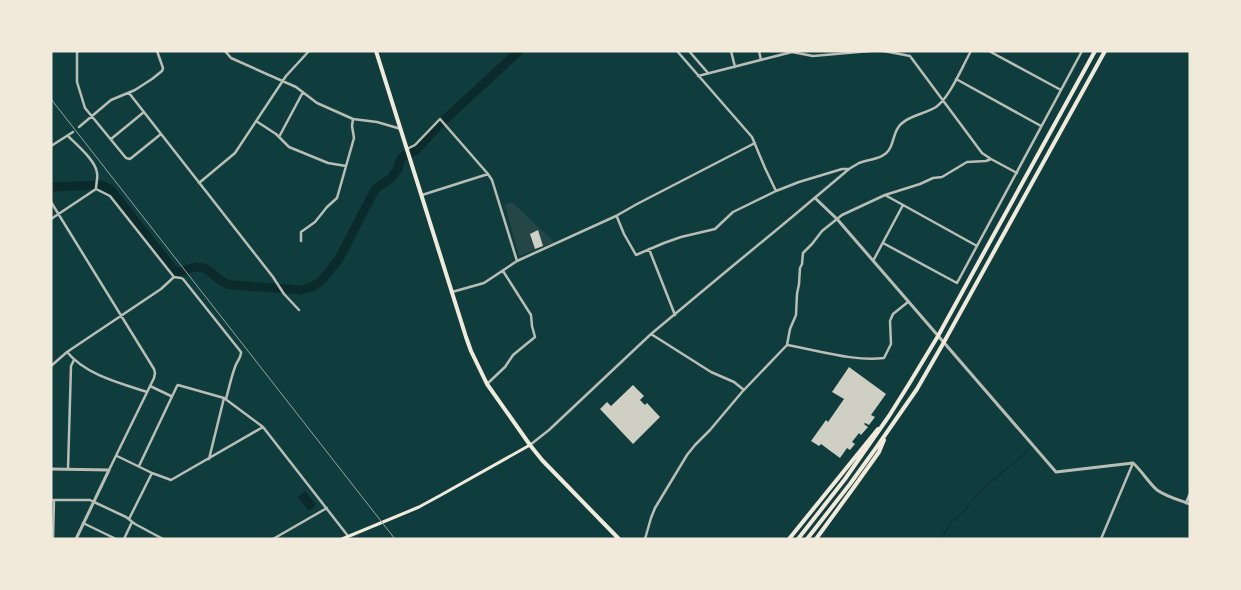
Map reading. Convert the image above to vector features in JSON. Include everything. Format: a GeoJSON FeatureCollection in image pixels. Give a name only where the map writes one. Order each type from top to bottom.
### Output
{"type":"FeatureCollection","features":[{"type":"Feature","properties":{"kind":"highway"},"geometry":{"type":"LineString","coordinates":[[376,51],[471,351],[487,384],[530,445],[546,464],[620,539]]}},
{"type":"Feature","properties":{"kind":"highway"},"geometry":{"type":"LineString","coordinates":[[798,539],[845,479],[889,416],[938,336],[1095,51]]}},
{"type":"Feature","properties":{"kind":"highway"},"geometry":{"type":"LineString","coordinates":[[807,539],[850,484],[916,389],[944,342],[1104,51]]}},
{"type":"Feature","properties":{"kind":"highway"},"geometry":{"type":"LineString","coordinates":[[789,539],[889,416]]}},
{"type":"Feature","properties":{"kind":"highway"},"geometry":{"type":"LineString","coordinates":[[816,539],[879,452],[889,429]]}},
{"type":"Feature","properties":{"kind":"main road"},"geometry":{"type":"LineString","coordinates":[[342,539],[421,506],[530,445]]}},
{"type":"Feature","properties":{"kind":"street"},"geometry":{"type":"LineString","coordinates":[[78,51],[77,82],[85,108],[126,158],[130,159],[161,134]]}},
{"type":"Feature","properties":{"kind":"street"},"geometry":{"type":"LineString","coordinates":[[79,127],[110,100],[136,90],[162,71],[157,51]]}},
{"type":"Feature","properties":{"kind":"street"},"geometry":{"type":"LineString","coordinates":[[225,51],[231,58],[296,87],[317,103],[353,119],[377,122],[401,129]]}},
{"type":"Feature","properties":{"kind":"street"},"geometry":{"type":"LineString","coordinates":[[199,183],[234,153],[286,76],[308,51]]}},
{"type":"Feature","properties":{"kind":"street"},"geometry":{"type":"LineString","coordinates":[[677,51],[752,137],[776,191]]}},
{"type":"Feature","properties":{"kind":"street"},"geometry":{"type":"LineString","coordinates":[[689,51],[708,73]]}},
{"type":"Feature","properties":{"kind":"street"},"geometry":{"type":"LineString","coordinates":[[731,51],[735,66]]}},
{"type":"Feature","properties":{"kind":"street"},"geometry":{"type":"LineString","coordinates":[[759,51],[761,60]]}},
{"type":"Feature","properties":{"kind":"street"},"geometry":{"type":"LineString","coordinates":[[698,76],[789,52],[813,56],[870,51]]}},
{"type":"Feature","properties":{"kind":"street"},"geometry":{"type":"LineString","coordinates":[[884,51],[910,56],[982,153],[1017,174]]}},
{"type":"Feature","properties":{"kind":"street"},"geometry":{"type":"LineString","coordinates":[[906,55],[909,51]]}},
{"type":"Feature","properties":{"kind":"street"},"geometry":{"type":"LineString","coordinates":[[530,445],[549,430],[651,334],[792,218],[849,168],[886,154],[890,150],[896,130],[900,124],[934,108],[944,100],[971,51]]}},
{"type":"Feature","properties":{"kind":"street"},"geometry":{"type":"LineString","coordinates":[[989,51],[1061,90]]}},
{"type":"Feature","properties":{"kind":"street"},"geometry":{"type":"LineString","coordinates":[[883,243],[958,283],[1082,51]]}},
{"type":"Feature","properties":{"kind":"street"},"geometry":{"type":"LineString","coordinates":[[956,80],[1041,126]]}},
{"type":"Feature","properties":{"kind":"street"},"geometry":{"type":"LineString","coordinates":[[278,137],[303,92]]}},
{"type":"Feature","properties":{"kind":"street"},"geometry":{"type":"LineString","coordinates":[[129,93],[284,294],[299,310]]}},
{"type":"Feature","properties":{"kind":"street"},"geometry":{"type":"LineString","coordinates":[[111,139],[144,112]]}},
{"type":"Feature","properties":{"kind":"street"},"geometry":{"type":"LineString","coordinates":[[301,241],[301,232],[315,222],[337,198],[354,138],[353,119]]}},
{"type":"Feature","properties":{"kind":"street"},"geometry":{"type":"LineString","coordinates":[[407,149],[415,145],[440,119],[445,124],[492,180],[517,261]]}},
{"type":"Feature","properties":{"kind":"street"},"geometry":{"type":"LineString","coordinates":[[256,121],[278,137],[286,146],[328,163],[346,166]]}},
{"type":"Feature","properties":{"kind":"street"},"geometry":{"type":"LineString","coordinates":[[51,146],[73,132]]}},
{"type":"Feature","properties":{"kind":"street"},"geometry":{"type":"LineString","coordinates":[[51,219],[96,189],[97,171],[85,154],[68,136]]}},
{"type":"Feature","properties":{"kind":"street"},"geometry":{"type":"LineString","coordinates":[[452,292],[484,283],[517,261],[616,216],[755,143]]}},
{"type":"Feature","properties":{"kind":"street"},"geometry":{"type":"LineString","coordinates":[[645,539],[655,508],[695,445],[787,345],[790,329],[796,316],[803,253],[822,231],[842,215],[885,195],[933,178],[942,177],[967,162],[991,159]]}},
{"type":"Feature","properties":{"kind":"street"},"geometry":{"type":"LineString","coordinates":[[616,216],[636,255],[664,242],[715,229],[733,212],[776,191],[842,168],[849,168]]}},
{"type":"Feature","properties":{"kind":"street"},"geometry":{"type":"LineString","coordinates":[[422,195],[488,174]]}},
{"type":"Feature","properties":{"kind":"street"},"geometry":{"type":"LineString","coordinates":[[96,189],[110,196],[174,278]]}},
{"type":"Feature","properties":{"kind":"street"},"geometry":{"type":"LineString","coordinates":[[885,195],[977,246]]}},
{"type":"Feature","properties":{"kind":"street"},"geometry":{"type":"LineString","coordinates":[[815,198],[837,219],[1056,472],[1133,463]]}},
{"type":"Feature","properties":{"kind":"street"},"geometry":{"type":"LineString","coordinates":[[51,202],[155,373],[76,539]]}},
{"type":"Feature","properties":{"kind":"street"},"geometry":{"type":"LineString","coordinates":[[873,261],[902,205]]}},
{"type":"Feature","properties":{"kind":"street"},"geometry":{"type":"LineString","coordinates":[[649,249],[674,315]]}},
{"type":"Feature","properties":{"kind":"street"},"geometry":{"type":"LineString","coordinates":[[487,384],[506,367],[513,355],[535,337],[531,314],[503,271]]}},
{"type":"Feature","properties":{"kind":"street"},"geometry":{"type":"LineString","coordinates":[[51,366],[67,352],[122,316],[174,278],[183,279],[241,355],[225,398],[209,459]]}},
{"type":"Feature","properties":{"kind":"street"},"geometry":{"type":"LineString","coordinates":[[787,345],[867,359],[884,358],[891,344],[890,321],[893,314],[909,302]]}},
{"type":"Feature","properties":{"kind":"street"},"geometry":{"type":"LineString","coordinates":[[651,334],[711,372],[734,382],[744,390]]}},
{"type":"Feature","properties":{"kind":"street"},"geometry":{"type":"LineString","coordinates":[[67,352],[82,366],[112,380],[147,392]]}},
{"type":"Feature","properties":{"kind":"street"},"geometry":{"type":"LineString","coordinates":[[68,469],[71,366],[74,360]]}},
{"type":"Feature","properties":{"kind":"street"},"geometry":{"type":"LineString","coordinates":[[139,466],[178,385],[225,398],[264,427],[348,536]]}},
{"type":"Feature","properties":{"kind":"street"},"geometry":{"type":"LineString","coordinates":[[150,386],[172,396]]}},
{"type":"Feature","properties":{"kind":"street"},"geometry":{"type":"LineString","coordinates":[[117,456],[171,480],[264,427]]}},
{"type":"Feature","properties":{"kind":"street"},"geometry":{"type":"LineString","coordinates":[[1133,463],[1152,484],[1171,498],[1188,503],[1190,494]]}},
{"type":"Feature","properties":{"kind":"street"},"geometry":{"type":"LineString","coordinates":[[1101,539],[1133,463]]}},
{"type":"Feature","properties":{"kind":"street"},"geometry":{"type":"LineString","coordinates":[[51,469],[109,470]]}},
{"type":"Feature","properties":{"kind":"street"},"geometry":{"type":"LineString","coordinates":[[124,539],[152,472]]}},
{"type":"Feature","properties":{"kind":"street"},"geometry":{"type":"LineString","coordinates":[[53,539],[52,500],[90,500],[163,539]]}},
{"type":"Feature","properties":{"kind":"street"},"geometry":{"type":"LineString","coordinates":[[273,539],[327,508]]}},
{"type":"Feature","properties":{"kind":"street"},"geometry":{"type":"LineString","coordinates":[[84,523],[116,539]]}},
{"type":"Feature","properties":{"kind":"shaded area"},"geometry":{"type":"Polygon","coordinates":[[[512,202],[554,242],[519,256],[505,205],[512,202]]]}},
{"type":"Feature","properties":{"kind":"shaded area"},"geometry":{"type":"Polygon","coordinates":[[[305,491],[316,505],[309,511],[298,497],[305,491]]]}},
{"type":"Feature","properties":{"kind":"building"},"geometry":{"type":"Polygon","coordinates":[[[538,230],[543,246],[535,249],[530,234],[538,230]]]}},
{"type":"Feature","properties":{"kind":"building"},"geometry":{"type":"Polygon","coordinates":[[[849,367],[886,394],[871,415],[875,417],[869,425],[864,424],[868,427],[861,435],[859,433],[852,442],[855,444],[850,450],[847,448],[840,458],[821,444],[819,446],[811,441],[826,420],[828,422],[844,399],[832,392],[849,367]]]}},
{"type":"Feature","properties":{"kind":"building"},"geometry":{"type":"Polygon","coordinates":[[[633,385],[644,396],[640,400],[645,405],[647,403],[660,417],[633,444],[600,409],[607,402],[611,406],[633,385]]]}},
{"type":"Feature","properties":{"kind":"waterway"},"geometry":{"type":"LineString","coordinates":[[51,187],[101,185],[110,189],[176,273],[200,267],[208,270],[230,285],[301,290],[314,286],[321,281],[339,259],[374,191],[391,178],[398,169],[400,160],[416,150],[441,123],[519,51]]}},
{"type":"Feature","properties":{"kind":"waterway"},"geometry":{"type":"LineString","coordinates":[[972,500],[1029,448]]}},
{"type":"Feature","properties":{"kind":"waterway"},"geometry":{"type":"LineString","coordinates":[[941,539],[952,521],[963,513],[970,504]]}},
{"type":"Feature","properties":{"kind":"railway"},"geometry":{"type":"LineString","coordinates":[[51,99],[395,539]]}}]}
